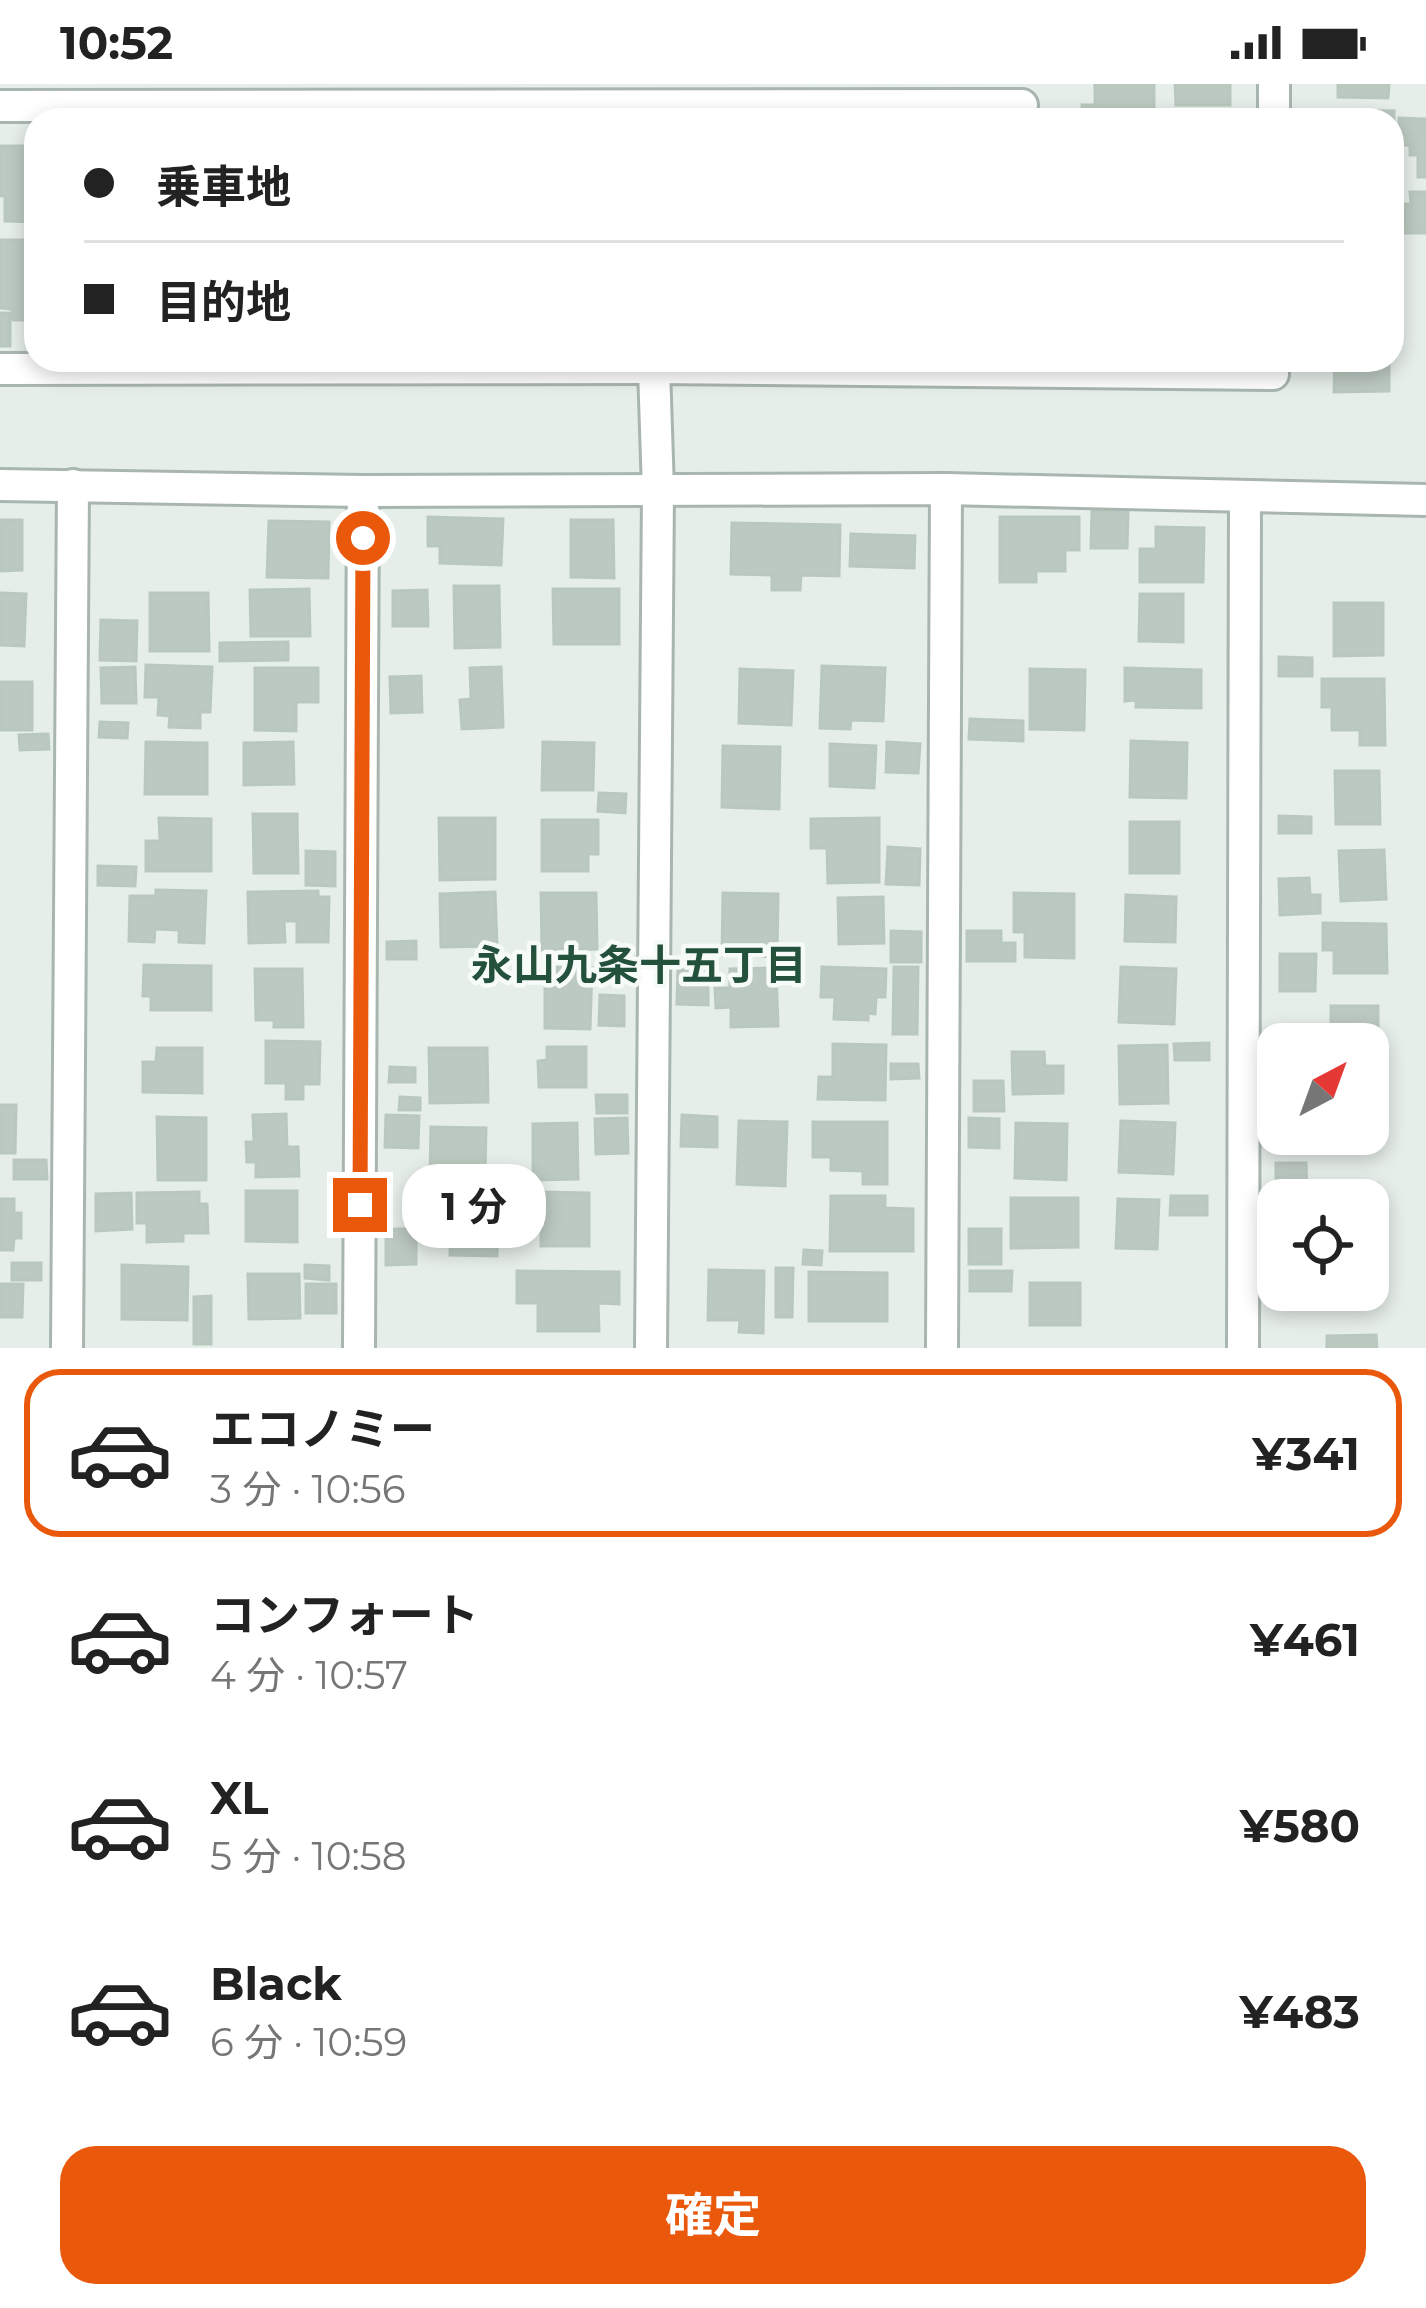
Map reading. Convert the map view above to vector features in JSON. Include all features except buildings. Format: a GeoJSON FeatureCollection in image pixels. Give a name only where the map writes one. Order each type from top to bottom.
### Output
{"type":"FeatureCollection","features":[{"type":"Feature","properties":{"kind":"street"},"geometry":{"type":"LineString","coordinates":[[0,106],[99,96],[1022,103]]}},
{"type":"Feature","properties":{"kind":"street"},"geometry":{"type":"LineString","coordinates":[[651,1348],[658,491],[654,372]]}},
{"type":"Feature","properties":{"kind":"street"},"geometry":{"type":"LineString","coordinates":[[1200,372],[1273,372]]}},
{"type":"Feature","properties":{"kind":"street"},"geometry":{"type":"LineString","coordinates":[[0,485],[363,491],[946,489],[1426,500]]}},
{"type":"Feature","properties":{"kind":"street"},"geometry":{"type":"LineString","coordinates":[[68,1348],[73,485]]}},
{"type":"Feature","properties":{"kind":"street"},"geometry":{"type":"LineString","coordinates":[[942,1348],[946,489]]}},
{"type":"Feature","properties":{"kind":"street"},"geometry":{"type":"LineString","coordinates":[[359,1348],[363,491]]}},
{"type":"Feature","properties":{"kind":"street"},"geometry":{"type":"LineString","coordinates":[[1243,1348],[1245,496]]}},
{"type":"Feature","properties":{"kind":"district","name":"永山九条十五丁目"},"geometry":{"type":"Point","coordinates":[639,965]}},
{"type":"Feature","properties":{"kind":"route"},"geometry":{"type":"LineString","coordinates":[[360,1205],[363,538]]}}]}
